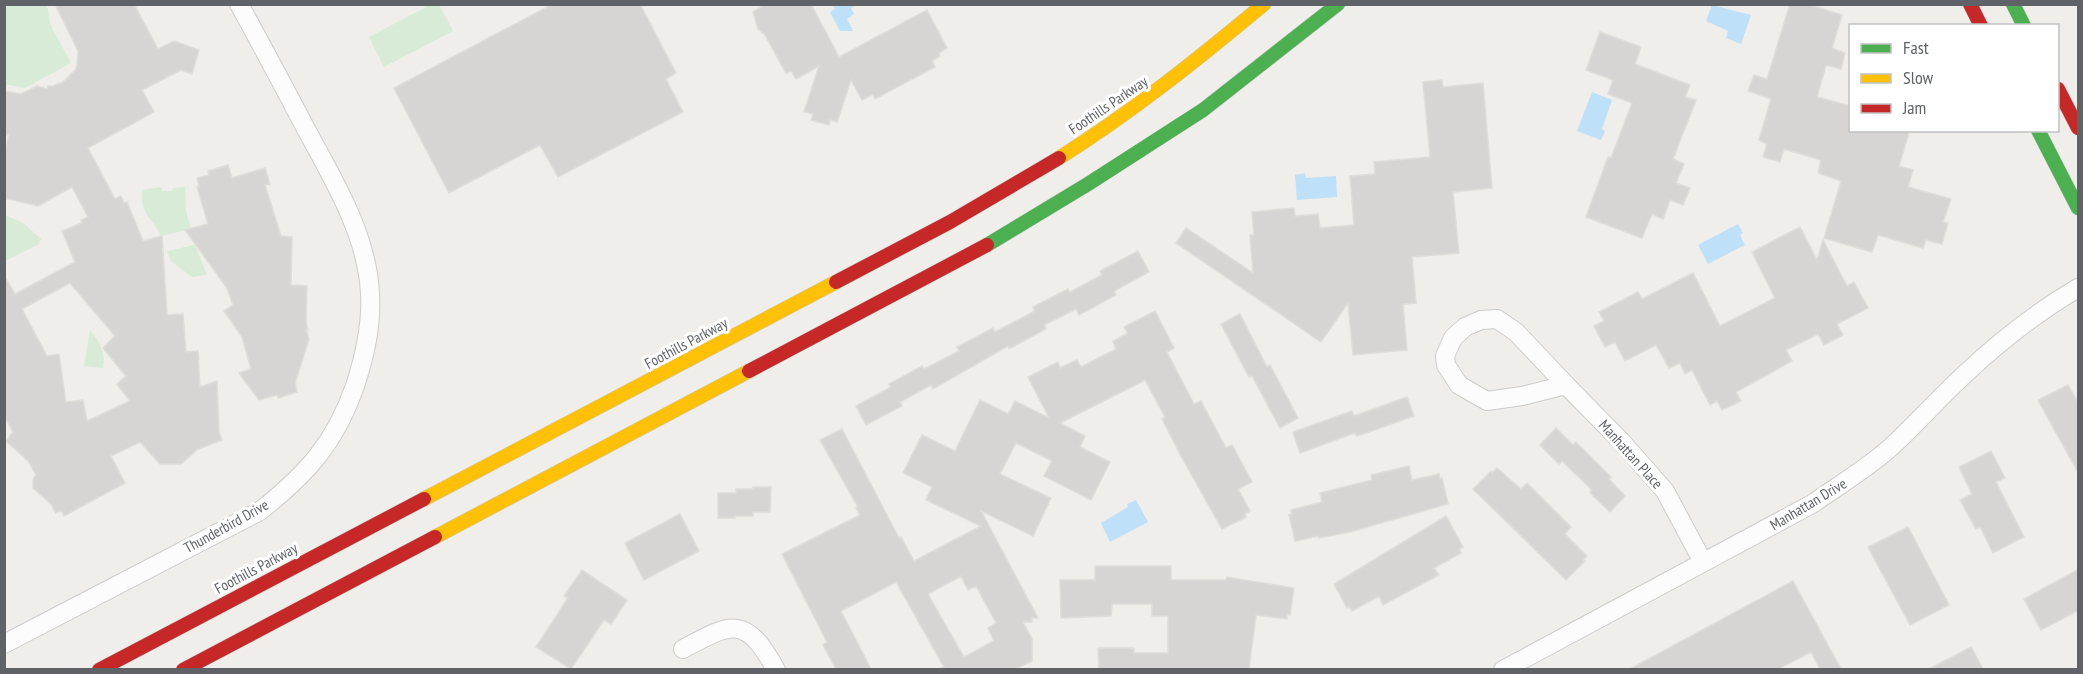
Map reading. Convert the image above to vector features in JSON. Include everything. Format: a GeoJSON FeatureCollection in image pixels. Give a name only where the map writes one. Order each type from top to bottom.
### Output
{"type":"FeatureCollection","features":[{"type":"Feature","properties":{"kind":"main road","name":"Foothills Parkway"},"geometry":{"type":"LineString","coordinates":[[99,669],[971,210],[1052,162],[1149,98],[1264,4]]}},
{"type":"Feature","properties":{"kind":"main road"},"geometry":{"type":"LineString","coordinates":[[183,669],[706,395],[1006,234],[1203,110],[1338,4]]}},
{"type":"Feature","properties":{"kind":"main road"},"geometry":{"type":"LineString","coordinates":[[1970,4],[1980,24]]}},
{"type":"Feature","properties":{"kind":"main road"},"geometry":{"type":"LineString","coordinates":[[2013,4],[2023,24]]}},
{"type":"Feature","properties":{"kind":"main road"},"geometry":{"type":"LineString","coordinates":[[2059,90],[2079,128]]}},
{"type":"Feature","properties":{"kind":"main road"},"geometry":{"type":"LineString","coordinates":[[2039,132],[2079,208]]}},
{"type":"Feature","properties":{"kind":"street","name":"Thunderbird Drive"},"geometry":{"type":"LineString","coordinates":[[4,644],[260,511],[287,490],[311,466],[336,431],[349,402],[361,368],[370,324],[370,291],[360,242],[337,185],[239,4]]}},
{"type":"Feature","properties":{"kind":"street","name":"Manhattan Drive"},"geometry":{"type":"LineString","coordinates":[[1503,669],[1812,504],[1860,472],[1890,447],[1964,374],[2011,333],[2037,313],[2079,288]]}},
{"type":"Feature","properties":{"kind":"street","name":"Manhattan Place"},"geometry":{"type":"LineString","coordinates":[[1566,385],[1522,396],[1488,401],[1459,385],[1446,365],[1445,356],[1453,338],[1465,327],[1481,320],[1497,319],[1516,332],[1621,441],[1665,491],[1703,562]]}},
{"type":"Feature","properties":{"kind":"street"},"geometry":{"type":"LineString","coordinates":[[682,649],[718,630],[731,627],[756,638],[776,669]]}},
{"type":"Feature","properties":{"kind":"green space"},"geometry":{"type":"Polygon","coordinates":[[[5,4],[46,5],[50,24],[71,63],[25,88],[5,84],[5,4]]]}},
{"type":"Feature","properties":{"kind":"green space"},"geometry":{"type":"Polygon","coordinates":[[[432,4],[439,5],[453,31],[384,67],[369,37],[432,4]]]}},
{"type":"Feature","properties":{"kind":"green space"},"geometry":{"type":"Polygon","coordinates":[[[162,187],[161,191],[172,191],[173,188],[185,187],[186,211],[191,229],[161,236],[145,210],[142,190],[162,187]]]}},
{"type":"Feature","properties":{"kind":"green space"},"geometry":{"type":"Polygon","coordinates":[[[5,215],[23,223],[41,239],[39,244],[5,261],[5,215]]]}},
{"type":"Feature","properties":{"kind":"green space"},"geometry":{"type":"Polygon","coordinates":[[[195,245],[207,275],[192,277],[171,261],[167,251],[195,245]]]}},
{"type":"Feature","properties":{"kind":"green space"},"geometry":{"type":"Polygon","coordinates":[[[90,330],[101,348],[104,357],[103,368],[84,366],[90,330]]]}},
{"type":"Feature","properties":{"kind":"water"},"geometry":{"type":"Polygon","coordinates":[[[833,5],[856,5],[851,8],[854,14],[847,19],[853,31],[840,31],[830,12],[835,9],[833,5]]]}},
{"type":"Feature","properties":{"kind":"water"},"geometry":{"type":"Polygon","coordinates":[[[1712,5],[1751,15],[1741,44],[1726,38],[1728,31],[1706,21],[1712,5]]]}},
{"type":"Feature","properties":{"kind":"water"},"geometry":{"type":"Polygon","coordinates":[[[1592,92],[1612,100],[1602,129],[1605,131],[1601,140],[1577,131],[1592,92]]]}},
{"type":"Feature","properties":{"kind":"water"},"geometry":{"type":"Polygon","coordinates":[[[1305,173],[1306,178],[1336,176],[1337,197],[1297,200],[1295,175],[1305,173]]]}},
{"type":"Feature","properties":{"kind":"water"},"geometry":{"type":"Polygon","coordinates":[[[1738,224],[1743,233],[1740,235],[1745,245],[1708,264],[1698,245],[1738,224]]]}},
{"type":"Feature","properties":{"kind":"water"},"geometry":{"type":"Polygon","coordinates":[[[1136,500],[1148,522],[1110,542],[1101,523],[1136,500]]]}},
{"type":"Feature","properties":{"kind":"building"},"geometry":{"type":"Polygon","coordinates":[[[55,4],[134,4],[158,49],[174,41],[199,50],[192,74],[181,70],[142,90],[154,112],[88,148],[115,199],[121,196],[124,203],[127,202],[143,241],[162,236],[167,315],[183,314],[186,352],[198,351],[200,387],[217,381],[219,432],[222,440],[198,449],[181,464],[160,464],[140,442],[111,456],[125,483],[64,516],[61,510],[56,513],[51,504],[33,488],[33,479],[36,475],[29,462],[6,441],[13,432],[4,415],[4,275],[15,294],[75,262],[62,231],[82,223],[81,220],[88,217],[72,187],[38,206],[4,198],[4,154],[9,135],[4,134],[4,91],[21,94],[37,86],[47,89],[48,86],[63,82],[75,70],[78,51],[55,4]],[[70,283],[22,309],[47,356],[59,354],[66,402],[83,400],[87,421],[130,401],[117,384],[126,376],[103,348],[115,336],[70,283]]]}},
{"type":"Feature","properties":{"kind":"building"},"geometry":{"type":"Polygon","coordinates":[[[553,4],[640,4],[676,73],[666,79],[683,112],[558,177],[540,145],[449,193],[394,88],[553,4]]]}},
{"type":"Feature","properties":{"kind":"building"},"geometry":{"type":"Polygon","coordinates":[[[766,4],[811,4],[839,57],[927,10],[947,48],[932,61],[935,67],[875,99],[873,94],[862,100],[851,80],[837,122],[830,120],[829,125],[811,120],[813,114],[804,112],[819,66],[796,79],[791,71],[786,73],[765,35],[758,29],[753,12],[766,4]]]}},
{"type":"Feature","properties":{"kind":"building"},"geometry":{"type":"Polygon","coordinates":[[[1790,4],[1807,4],[1842,15],[1832,48],[1845,53],[1841,69],[1826,65],[1817,97],[1849,105],[1849,132],[1909,133],[1899,166],[1913,170],[1908,187],[1951,199],[1943,222],[1948,223],[1942,244],[1926,240],[1923,248],[1878,235],[1872,252],[1824,238],[1841,181],[1818,173],[1821,160],[1784,149],[1780,162],[1763,157],[1767,144],[1759,140],[1771,99],[1748,91],[1754,75],[1767,79],[1790,4]]]}},
{"type":"Feature","properties":{"kind":"building"},"geometry":{"type":"Polygon","coordinates":[[[1600,32],[1641,47],[1635,64],[1690,85],[1685,97],[1696,100],[1673,159],[1684,164],[1676,183],[1690,188],[1683,205],[1670,200],[1663,219],[1652,214],[1642,238],[1586,217],[1608,157],[1611,158],[1632,103],[1608,94],[1613,80],[1586,70],[1600,32]]]}},
{"type":"Feature","properties":{"kind":"building"},"geometry":{"type":"Polygon","coordinates":[[[1442,80],[1443,87],[1483,83],[1492,188],[1453,192],[1459,253],[1412,257],[1416,303],[1403,304],[1407,350],[1353,355],[1348,303],[1321,342],[1176,243],[1186,228],[1253,273],[1250,235],[1254,235],[1252,212],[1294,208],[1295,216],[1318,214],[1320,228],[1354,225],[1350,176],[1375,174],[1374,162],[1430,157],[1423,82],[1442,80]]]}},
{"type":"Feature","properties":{"kind":"building"},"geometry":{"type":"Polygon","coordinates":[[[228,165],[232,178],[265,168],[270,184],[265,185],[281,236],[292,237],[291,285],[307,286],[306,322],[308,330],[306,330],[309,339],[295,383],[297,392],[278,398],[277,395],[259,400],[239,373],[251,369],[242,337],[224,311],[233,305],[227,288],[185,230],[208,224],[197,187],[199,186],[197,178],[209,175],[208,171],[228,165]]]}},
{"type":"Feature","properties":{"kind":"building"},"geometry":{"type":"Polygon","coordinates":[[[1800,227],[1817,260],[1823,240],[1847,286],[1854,282],[1868,308],[1837,324],[1843,335],[1824,345],[1818,334],[1786,350],[1792,361],[1736,392],[1741,401],[1722,410],[1717,401],[1710,405],[1692,370],[1685,374],[1680,363],[1669,368],[1656,345],[1625,361],[1615,342],[1605,347],[1594,326],[1604,321],[1599,312],[1638,292],[1642,299],[1693,273],[1720,326],[1775,298],[1752,252],[1800,227]]]}},
{"type":"Feature","properties":{"kind":"building"},"geometry":{"type":"Polygon","coordinates":[[[1138,251],[1149,272],[1114,291],[1116,295],[1079,315],[1076,309],[1044,325],[1046,329],[1009,349],[1008,346],[933,389],[931,385],[900,402],[902,406],[866,425],[856,406],[891,387],[889,384],[922,366],[924,369],[959,351],[957,347],[993,328],[995,332],[1035,311],[1033,307],[1068,289],[1070,292],[1102,275],[1100,271],[1138,251]]]}},
{"type":"Feature","properties":{"kind":"building"},"geometry":{"type":"Polygon","coordinates":[[[1155,311],[1174,348],[1167,352],[1194,404],[1201,401],[1226,448],[1232,445],[1252,482],[1238,489],[1250,511],[1245,514],[1246,517],[1222,529],[1182,458],[1162,419],[1165,417],[1145,380],[1060,423],[1085,436],[1080,447],[1110,462],[1091,500],[1044,476],[1052,461],[1016,443],[1000,474],[1051,498],[1033,536],[981,511],[1038,618],[1032,618],[1032,622],[1023,622],[1032,639],[1032,661],[1015,669],[940,669],[944,667],[896,582],[841,611],[871,669],[836,669],[823,645],[827,642],[782,554],[860,515],[856,508],[858,507],[820,440],[842,429],[899,538],[901,537],[914,561],[981,526],[926,500],[932,487],[903,473],[922,435],[955,451],[980,400],[1008,414],[1015,401],[1049,418],[1028,377],[1058,362],[1060,368],[1077,360],[1081,367],[1116,349],[1113,341],[1128,333],[1124,327],[1155,311]],[[961,576],[928,594],[964,657],[994,641],[988,628],[996,623],[976,586],[968,590],[961,576]]]}},
{"type":"Feature","properties":{"kind":"building"},"geometry":{"type":"Polygon","coordinates":[[[1240,314],[1267,367],[1270,365],[1298,418],[1280,428],[1221,324],[1240,314]]]}},
{"type":"Feature","properties":{"kind":"building"},"geometry":{"type":"Polygon","coordinates":[[[2068,385],[2079,404],[2079,474],[2038,400],[2068,385]]]}},
{"type":"Feature","properties":{"kind":"building"},"geometry":{"type":"Polygon","coordinates":[[[1407,397],[1414,416],[1357,436],[1355,433],[1300,453],[1293,432],[1352,411],[1354,416],[1407,397]]]}},
{"type":"Feature","properties":{"kind":"building"},"geometry":{"type":"Polygon","coordinates":[[[1556,428],[1573,445],[1576,442],[1611,477],[1609,479],[1625,496],[1610,512],[1590,493],[1592,490],[1562,461],[1559,464],[1540,445],[1556,428]]]}},
{"type":"Feature","properties":{"kind":"building"},"geometry":{"type":"Polygon","coordinates":[[[1991,451],[2005,478],[1996,482],[2024,537],[1993,553],[1980,527],[1976,529],[1960,500],[1972,494],[1959,467],[1991,451]]]}},
{"type":"Feature","properties":{"kind":"building"},"geometry":{"type":"Polygon","coordinates":[[[1409,466],[1412,480],[1439,474],[1448,504],[1350,532],[1295,541],[1289,515],[1292,514],[1291,510],[1322,502],[1320,493],[1372,480],[1371,475],[1409,466]]]}},
{"type":"Feature","properties":{"kind":"building"},"geometry":{"type":"Polygon","coordinates":[[[1497,468],[1521,489],[1527,483],[1571,527],[1565,534],[1587,556],[1566,580],[1473,489],[1497,468]]]}},
{"type":"Feature","properties":{"kind":"building"},"geometry":{"type":"Polygon","coordinates":[[[753,487],[771,487],[770,512],[753,512],[753,516],[718,518],[718,493],[736,493],[736,489],[753,489],[753,487]]]}},
{"type":"Feature","properties":{"kind":"building"},"geometry":{"type":"Polygon","coordinates":[[[680,514],[699,551],[644,580],[625,543],[680,514]]]}},
{"type":"Feature","properties":{"kind":"building"},"geometry":{"type":"Polygon","coordinates":[[[1446,516],[1463,547],[1459,549],[1461,553],[1434,568],[1439,575],[1383,605],[1379,596],[1352,611],[1349,606],[1347,608],[1334,584],[1446,516]]]}},
{"type":"Feature","properties":{"kind":"building"},"geometry":{"type":"Polygon","coordinates":[[[1908,527],[1949,605],[1910,625],[1868,547],[1908,527]]]}},
{"type":"Feature","properties":{"kind":"building"},"geometry":{"type":"Polygon","coordinates":[[[1095,566],[1171,566],[1171,580],[1226,580],[1227,577],[1294,588],[1290,615],[1287,614],[1287,619],[1256,615],[1249,669],[1099,669],[1098,648],[1134,648],[1134,653],[1168,653],[1168,616],[1152,616],[1152,604],[1112,604],[1111,616],[1061,618],[1060,580],[1095,580],[1095,566]]]}},
{"type":"Feature","properties":{"kind":"building"},"geometry":{"type":"Polygon","coordinates":[[[2079,569],[2079,610],[2041,630],[2024,599],[2079,569]]]}},
{"type":"Feature","properties":{"kind":"building"},"geometry":{"type":"Polygon","coordinates":[[[582,570],[627,600],[611,624],[604,620],[571,669],[536,647],[568,598],[564,596],[582,570]]]}},
{"type":"Feature","properties":{"kind":"building"},"geometry":{"type":"Polygon","coordinates":[[[1793,581],[1841,669],[1820,669],[1811,652],[1778,669],[1630,669],[1793,581]]]}},
{"type":"Feature","properties":{"kind":"building"},"geometry":{"type":"Polygon","coordinates":[[[1971,647],[1983,669],[1929,669],[1971,647]]]}},
{"type":"Feature","properties":{"kind":"traffic: fast"},"geometry":{"type":"LineString","coordinates":[[987,245],[1088,184],[1203,110],[1338,4]]}},
{"type":"Feature","properties":{"kind":"traffic: fast"},"geometry":{"type":"LineString","coordinates":[[2013,4],[2023,24]]}},
{"type":"Feature","properties":{"kind":"traffic: fast"},"geometry":{"type":"LineString","coordinates":[[2039,132],[2078,208]]}},
{"type":"Feature","properties":{"kind":"traffic: slow"},"geometry":{"type":"LineString","coordinates":[[1059,158],[1164,84],[1264,4]]}},
{"type":"Feature","properties":{"kind":"traffic: slow"},"geometry":{"type":"LineString","coordinates":[[424,499],[836,282]]}},
{"type":"Feature","properties":{"kind":"traffic: slow"},"geometry":{"type":"LineString","coordinates":[[435,537],[749,371]]}},
{"type":"Feature","properties":{"kind":"traffic: jam"},"geometry":{"type":"LineString","coordinates":[[1970,4],[1980,24]]}},
{"type":"Feature","properties":{"kind":"traffic: jam"},"geometry":{"type":"LineString","coordinates":[[2059,91],[2078,128]]}},
{"type":"Feature","properties":{"kind":"traffic: jam"},"geometry":{"type":"LineString","coordinates":[[836,282],[950,222],[1059,158]]}},
{"type":"Feature","properties":{"kind":"traffic: jam"},"geometry":{"type":"LineString","coordinates":[[749,371],[987,245]]}},
{"type":"Feature","properties":{"kind":"traffic: jam"},"geometry":{"type":"LineString","coordinates":[[99,670],[424,499]]}},
{"type":"Feature","properties":{"kind":"traffic: jam"},"geometry":{"type":"LineString","coordinates":[[183,670],[435,537]]}}]}
